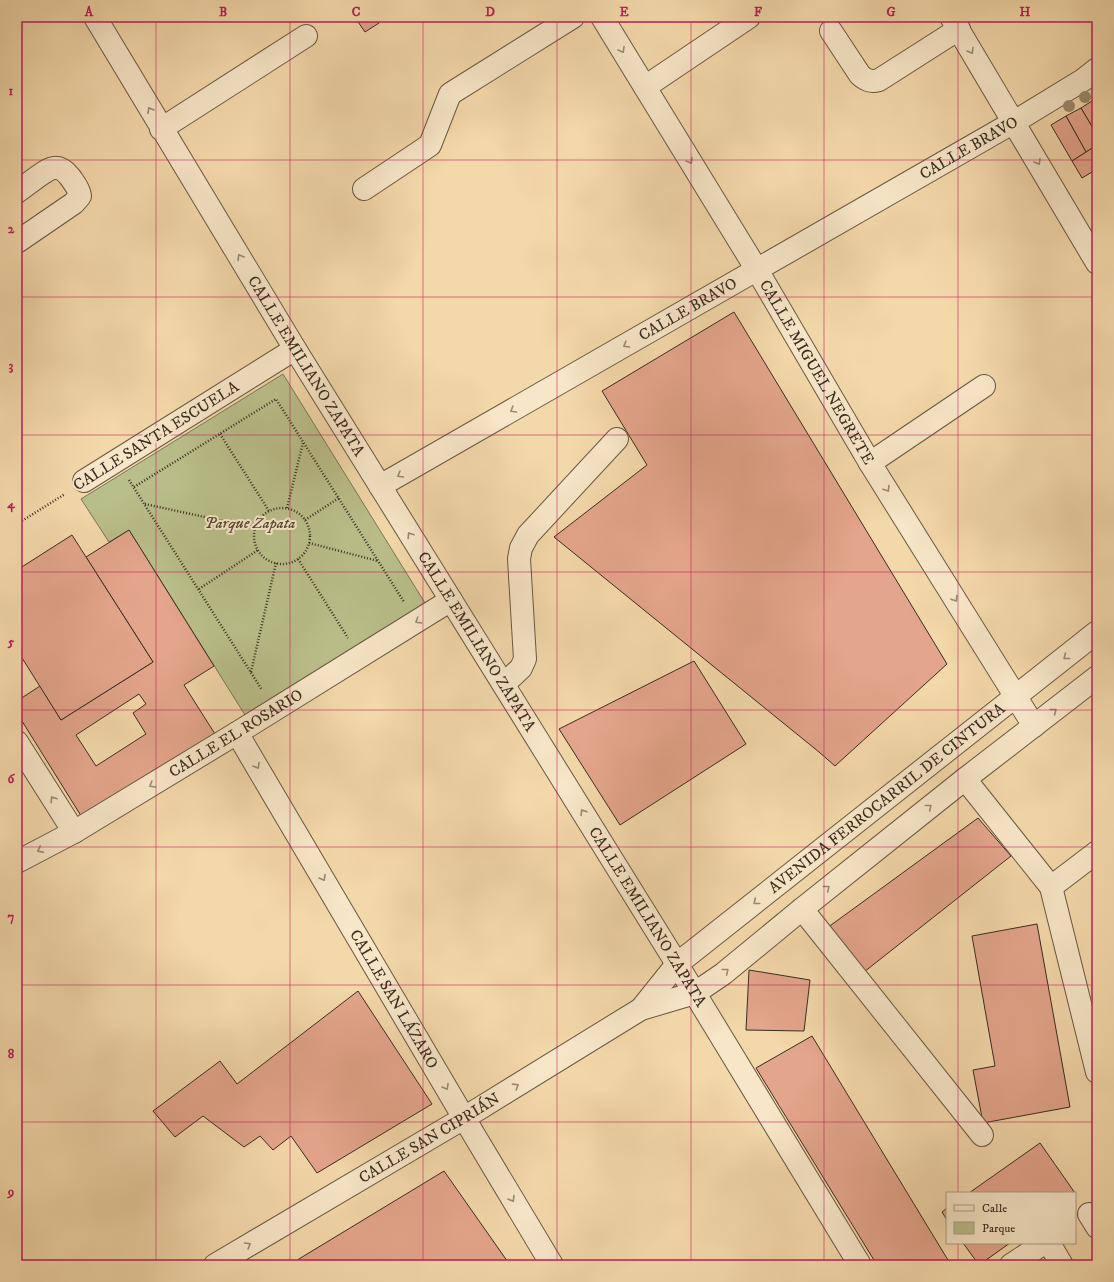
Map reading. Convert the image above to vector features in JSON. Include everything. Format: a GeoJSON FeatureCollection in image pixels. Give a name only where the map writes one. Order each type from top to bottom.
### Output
{"type":"FeatureCollection","features":[{"type":"Feature","properties":{"kind":"street","name":"CALLE EMILIANO ZAPATA"},"geometry":{"type":"LineString","coordinates":[[95,17],[161,129],[295,349],[677,964],[860,1265]]}},
{"type":"Feature","properties":{"kind":"street"},"geometry":{"type":"LineString","coordinates":[[364,189],[430,145],[450,94],[573,17]]}},
{"type":"Feature","properties":{"kind":"street","name":"CALLE MIGUEL NEGRETE"},"geometry":{"type":"LineString","coordinates":[[602,17],[757,270],[870,463],[1034,726]]}},
{"type":"Feature","properties":{"kind":"street"},"geometry":{"type":"LineString","coordinates":[[645,87],[749,17]]}},
{"type":"Feature","properties":{"kind":"street"},"geometry":{"type":"LineString","coordinates":[[831,31],[860,75],[865,80],[872,82],[879,80],[955,23],[1097,263]]}},
{"type":"Feature","properties":{"kind":"street"},"geometry":{"type":"LineString","coordinates":[[161,129],[306,36]]}},
{"type":"Feature","properties":{"kind":"street","name":"CALLE BRAVO"},"geometry":{"type":"LineString","coordinates":[[380,486],[1014,122],[1097,70]]}},
{"type":"Feature","properties":{"kind":"street"},"geometry":{"type":"LineString","coordinates":[[17,192],[48,170],[54,168],[61,169],[67,173],[77,187],[80,196],[74,203],[17,242]]}},
{"type":"Feature","properties":{"kind":"street","name":"CALLE SANTA ESCUELA"},"geometry":{"type":"LineString","coordinates":[[84,481],[295,349]]}},
{"type":"Feature","properties":{"kind":"street"},"geometry":{"type":"LineString","coordinates":[[870,463],[984,386]]}},
{"type":"Feature","properties":{"kind":"street"},"geometry":{"type":"LineString","coordinates":[[504,684],[521,668],[525,659],[519,559],[521,548],[528,535],[617,439]]}},
{"type":"Feature","properties":{"kind":"street","name":"CALLE EL ROSARIO"},"geometry":{"type":"LineString","coordinates":[[17,862],[74,832],[238,733],[451,600]]}},
{"type":"Feature","properties":{"kind":"street","name":"AVENIDA FERROCARRIL DE CINTURA"},"geometry":{"type":"LineString","coordinates":[[677,964],[1097,632]]}},
{"type":"Feature","properties":{"kind":"street","name":"AVENIDA FERROCARRIL DE CINTURA"},"geometry":{"type":"LineString","coordinates":[[695,994],[723,974],[802,908],[965,779],[1097,677]]}},
{"type":"Feature","properties":{"kind":"street","name":"CALLE SAN LÁZARO"},"geometry":{"type":"LineString","coordinates":[[238,733],[552,1265]]}},
{"type":"Feature","properties":{"kind":"street"},"geometry":{"type":"LineString","coordinates":[[17,742],[74,832]]}},
{"type":"Feature","properties":{"kind":"street"},"geometry":{"type":"LineString","coordinates":[[965,779],[1051,887],[1097,1072]]}},
{"type":"Feature","properties":{"kind":"street"},"geometry":{"type":"LineString","coordinates":[[1051,887],[1097,852]]}},
{"type":"Feature","properties":{"kind":"street"},"geometry":{"type":"LineString","coordinates":[[802,908],[982,1135]]}},
{"type":"Feature","properties":{"kind":"street","name":"CALLE SAN CIPRIÁN"},"geometry":{"type":"LineString","coordinates":[[641,1008],[677,964]]}},
{"type":"Feature","properties":{"kind":"street","name":"CALLE SAN CIPRIÁN"},"geometry":{"type":"LineString","coordinates":[[215,1265],[464,1118],[641,1008],[695,994]]}},
{"type":"Feature","properties":{"kind":"street"},"geometry":{"type":"LineString","coordinates":[[1011,1265],[1042,1244]]}},
{"type":"Feature","properties":{"kind":"street"},"geometry":{"type":"LineString","coordinates":[[1050,1244],[1062,1265]]}},
{"type":"Feature","properties":{"kind":"path"},"geometry":{"type":"LineString","coordinates":[[134,487],[276,399],[404,602],[398,606]]}},
{"type":"Feature","properties":{"kind":"path"},"geometry":{"type":"LineString","coordinates":[[220,434],[269,511]]}},
{"type":"Feature","properties":{"kind":"path"},"geometry":{"type":"LineString","coordinates":[[287,508],[303,442]]}},
{"type":"Feature","properties":{"kind":"path"},"geometry":{"type":"LineString","coordinates":[[117,461],[263,692]]}},
{"type":"Feature","properties":{"kind":"path","name":"CALLE SANTA ESCUELA"},"geometry":{"type":"LineString","coordinates":[[17,524],[84,481]]}},
{"type":"Feature","properties":{"kind":"path"},"geometry":{"type":"LineString","coordinates":[[305,520],[338,498]]}},
{"type":"Feature","properties":{"kind":"path"},"geometry":{"type":"LineString","coordinates":[[145,504],[255,528]]}},
{"type":"Feature","properties":{"kind":"path"},"geometry":{"type":"LineString","coordinates":[[287,508],[300,514],[309,527],[310,535],[307,549],[292,563],[276,563],[263,556],[255,544],[255,528],[258,521],[269,511],[287,508]]}},
{"type":"Feature","properties":{"kind":"path"},"geometry":{"type":"LineString","coordinates":[[309,543],[378,561]]}},
{"type":"Feature","properties":{"kind":"path"},"geometry":{"type":"LineString","coordinates":[[199,589],[258,550]]}},
{"type":"Feature","properties":{"kind":"path"},"geometry":{"type":"LineString","coordinates":[[298,559],[348,638],[342,642]]}},
{"type":"Feature","properties":{"kind":"path"},"geometry":{"type":"LineString","coordinates":[[251,672],[276,563]]}},
{"type":"Feature","properties":{"kind":"green space","name":"Parque Zapata"},"geometry":{"type":"Polygon","coordinates":[[[283,374],[425,603],[245,715],[129,530],[109,542],[81,499],[283,374]]]}},
{"type":"Feature","properties":{"kind":"building"},"geometry":{"type":"Polygon","coordinates":[[[359,17],[375,17],[379,23],[365,32],[356,19],[359,17]]]}},
{"type":"Feature","properties":{"kind":"building"},"geometry":{"type":"Polygon","coordinates":[[[1095,99],[1097,102],[1097,135],[1081,108],[1095,99]]]}},
{"type":"Feature","properties":{"kind":"building"},"geometry":{"type":"Polygon","coordinates":[[[1081,108],[1097,135],[1097,145],[1086,152],[1066,116],[1081,108]]]}},
{"type":"Feature","properties":{"kind":"building"},"geometry":{"type":"Polygon","coordinates":[[[1066,116],[1086,152],[1072,161],[1051,125],[1066,116]]]}},
{"type":"Feature","properties":{"kind":"building"},"geometry":{"type":"Polygon","coordinates":[[[1097,145],[1097,169],[1082,178],[1072,161],[1097,145]]]}},
{"type":"Feature","properties":{"kind":"building"},"geometry":{"type":"Polygon","coordinates":[[[734,312],[947,664],[835,766],[554,537],[647,465],[602,391],[734,312]]]}},
{"type":"Feature","properties":{"kind":"building"},"geometry":{"type":"Polygon","coordinates":[[[129,530],[214,666],[184,685],[215,734],[83,819],[17,713],[17,701],[40,686],[61,720],[153,662],[86,557],[129,530]],[[139,694],[76,735],[96,766],[146,734],[133,713],[146,704],[139,694]]]}},
{"type":"Feature","properties":{"kind":"building"},"geometry":{"type":"Polygon","coordinates":[[[72,535],[153,662],[61,720],[17,650],[17,570],[72,535]]]}},
{"type":"Feature","properties":{"kind":"building"},"geometry":{"type":"Polygon","coordinates":[[[694,661],[746,744],[620,825],[559,729],[694,661]]]}},
{"type":"Feature","properties":{"kind":"building"},"geometry":{"type":"Polygon","coordinates":[[[978,818],[1011,856],[864,972],[827,928],[978,818]]]}},
{"type":"Feature","properties":{"kind":"building"},"geometry":{"type":"Polygon","coordinates":[[[1037,924],[1070,1107],[983,1123],[973,1070],[995,1066],[972,936],[1037,924]]]}},
{"type":"Feature","properties":{"kind":"building"},"geometry":{"type":"Polygon","coordinates":[[[749,970],[810,980],[804,1031],[746,1030],[749,970]]]}},
{"type":"Feature","properties":{"kind":"building"},"geometry":{"type":"Polygon","coordinates":[[[358,991],[432,1104],[317,1173],[291,1136],[273,1150],[260,1136],[244,1147],[203,1116],[175,1137],[153,1111],[220,1061],[237,1084],[358,991]]]}},
{"type":"Feature","properties":{"kind":"building"},"geometry":{"type":"Polygon","coordinates":[[[812,1036],[951,1265],[877,1265],[756,1068],[812,1036]]]}},
{"type":"Feature","properties":{"kind":"building"},"geometry":{"type":"Polygon","coordinates":[[[1040,1143],[1074,1192],[970,1192],[1040,1143]]]}},
{"type":"Feature","properties":{"kind":"building"},"geometry":{"type":"Polygon","coordinates":[[[444,1171],[510,1265],[289,1265],[444,1171]]]}},
{"type":"Feature","properties":{"kind":"building"},"geometry":{"type":"Polygon","coordinates":[[[946,1209],[946,1218],[942,1212],[946,1209]]]}},
{"type":"Feature","properties":{"kind":"building"},"geometry":{"type":"Polygon","coordinates":[[[964,1244],[1009,1244],[979,1265],[964,1244]]]}}]}
